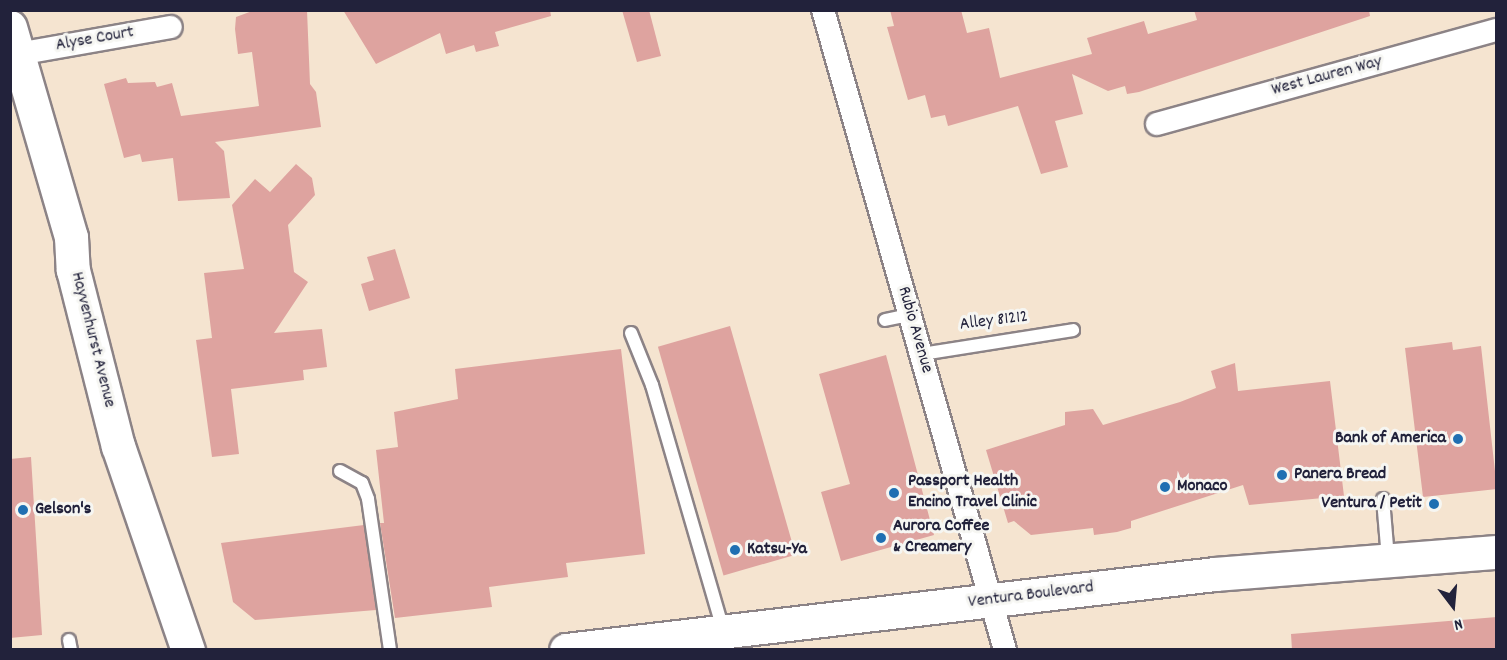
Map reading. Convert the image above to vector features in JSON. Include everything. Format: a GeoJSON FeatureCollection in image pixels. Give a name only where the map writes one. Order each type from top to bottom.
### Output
{"type":"FeatureCollection","features":[{"type":"Feature","properties":{"kind":"main road","name":"Hayvenhurst Avenue"},"geometry":{"type":"LineString","coordinates":[[14,41],[70,237],[75,279],[118,446],[188,650]]}},
{"type":"Feature","properties":{"kind":"main road","name":"Ventura Boulevard"},"geometry":{"type":"LineString","coordinates":[[566,650],[1388,559],[1497,552]]}},
{"type":"Feature","properties":{"kind":"street","name":"Rubio Avenue"},"geometry":{"type":"LineString","coordinates":[[823,10],[1005,650]]}},
{"type":"Feature","properties":{"kind":"street","name":"Alyse Court"},"geometry":{"type":"LineString","coordinates":[[14,41],[171,27]]}},
{"type":"Feature","properties":{"kind":"street","name":"West Lauren Way"},"geometry":{"type":"LineString","coordinates":[[1157,124],[1497,30]]}},
{"type":"Feature","properties":{"kind":"lane"},"geometry":{"type":"LineString","coordinates":[[885,320],[909,315]]}},
{"type":"Feature","properties":{"kind":"lane","name":"Alley 81212"},"geometry":{"type":"LineString","coordinates":[[921,354],[1073,330]]}},
{"type":"Feature","properties":{"kind":"lane"},"geometry":{"type":"LineString","coordinates":[[631,333],[652,385],[724,632]]}},
{"type":"Feature","properties":{"kind":"lane"},"geometry":{"type":"LineString","coordinates":[[340,471],[362,483],[368,500],[390,650]]}},
{"type":"Feature","properties":{"kind":"lane"},"geometry":{"type":"LineString","coordinates":[[1383,500],[1388,559]]}},
{"type":"Feature","properties":{"kind":"building"},"geometry":{"type":"Polygon","coordinates":[[[255,10],[307,10],[310,84],[316,92],[321,127],[215,142],[224,151],[230,198],[178,201],[173,158],[142,162],[140,154],[124,158],[104,84],[126,78],[128,83],[155,82],[157,87],[172,83],[181,116],[259,106],[252,52],[238,54],[235,29],[236,17],[255,10]]]}},
{"type":"Feature","properties":{"kind":"building"},"geometry":{"type":"Polygon","coordinates":[[[343,10],[550,10],[551,16],[495,32],[499,46],[476,52],[474,45],[446,54],[440,33],[376,64],[343,10]]]}},
{"type":"Feature","properties":{"kind":"building"},"geometry":{"type":"Polygon","coordinates":[[[622,10],[649,10],[661,56],[637,62],[622,10]]]}},
{"type":"Feature","properties":{"kind":"building"},"geometry":{"type":"Polygon","coordinates":[[[890,10],[961,10],[967,33],[989,28],[1000,78],[1092,54],[1087,38],[1144,21],[1148,34],[1197,20],[1194,10],[1369,10],[1370,16],[1139,92],[1127,94],[1125,86],[1108,91],[1072,74],[1083,114],[1055,121],[1068,167],[1041,174],[1018,106],[948,126],[945,115],[931,118],[925,95],[908,100],[887,27],[894,26],[890,10]]]}},
{"type":"Feature","properties":{"kind":"building"},"geometry":{"type":"Polygon","coordinates":[[[296,164],[312,178],[315,195],[288,225],[294,272],[308,282],[274,333],[322,329],[327,367],[303,370],[304,380],[231,389],[239,454],[212,457],[196,340],[212,338],[204,273],[244,269],[232,205],[255,179],[270,192],[296,164]]]}},
{"type":"Feature","properties":{"kind":"building"},"geometry":{"type":"Polygon","coordinates":[[[395,249],[410,298],[369,311],[361,284],[374,280],[367,257],[395,249]]]}},
{"type":"Feature","properties":{"kind":"building"},"geometry":{"type":"Polygon","coordinates":[[[730,326],[796,555],[724,575],[658,347],[730,326]]]}},
{"type":"Feature","properties":{"kind":"building"},"geometry":{"type":"Polygon","coordinates":[[[1452,342],[1453,350],[1481,346],[1497,489],[1423,497],[1405,348],[1452,342]]]}},
{"type":"Feature","properties":{"kind":"building"},"geometry":{"type":"Polygon","coordinates":[[[621,349],[645,554],[566,563],[568,577],[489,587],[492,607],[395,618],[380,523],[384,523],[376,450],[398,447],[394,412],[458,399],[455,369],[621,349]]]}},
{"type":"Feature","properties":{"kind":"building"},"geometry":{"type":"Polygon","coordinates":[[[886,355],[934,535],[841,561],[821,492],[850,484],[819,374],[886,355]]]}},
{"type":"Feature","properties":{"kind":"building"},"geometry":{"type":"Polygon","coordinates":[[[1235,363],[1238,391],[1330,381],[1344,496],[1249,505],[1243,485],[1131,521],[1131,528],[1117,532],[1094,535],[1093,528],[1031,535],[1014,521],[1008,523],[986,450],[1065,425],[1065,412],[1093,409],[1103,425],[1180,402],[1216,388],[1211,371],[1235,363]]]}},
{"type":"Feature","properties":{"kind":"building","name":"Gelson's"},"geometry":{"type":"Polygon","coordinates":[[[31,457],[42,635],[10,638],[10,459],[31,457]]]}},
{"type":"Feature","properties":{"kind":"building"},"geometry":{"type":"Polygon","coordinates":[[[364,525],[376,610],[255,620],[233,602],[221,543],[364,525]]]}},
{"type":"Feature","properties":{"kind":"building"},"geometry":{"type":"Polygon","coordinates":[[[1497,617],[1497,650],[1292,650],[1291,634],[1497,617]]]}},
{"type":"Feature","properties":{"kind":"place","name":"Bank of America"},"geometry":{"type":"Point","coordinates":[1458,439]}},
{"type":"Feature","properties":{"kind":"place","name":"Panera Bread"},"geometry":{"type":"Point","coordinates":[1282,475]}},
{"type":"Feature","properties":{"kind":"place","name":"Monaco"},"geometry":{"type":"Point","coordinates":[1165,487]}},
{"type":"Feature","properties":{"kind":"place","name":"Passport Health Encino Travel Clinic"},"geometry":{"type":"Point","coordinates":[894,493]}},
{"type":"Feature","properties":{"kind":"place","name":"Ventura / Petit"},"geometry":{"type":"Point","coordinates":[1434,504]}},
{"type":"Feature","properties":{"kind":"place","name":"Gelson's"},"geometry":{"type":"Point","coordinates":[23,510]}},
{"type":"Feature","properties":{"kind":"place","name":"Aurora Coffee & Creamery"},"geometry":{"type":"Point","coordinates":[881,538]}},
{"type":"Feature","properties":{"kind":"place","name":"Katsu-Ya"},"geometry":{"type":"Point","coordinates":[735,550]}}]}
